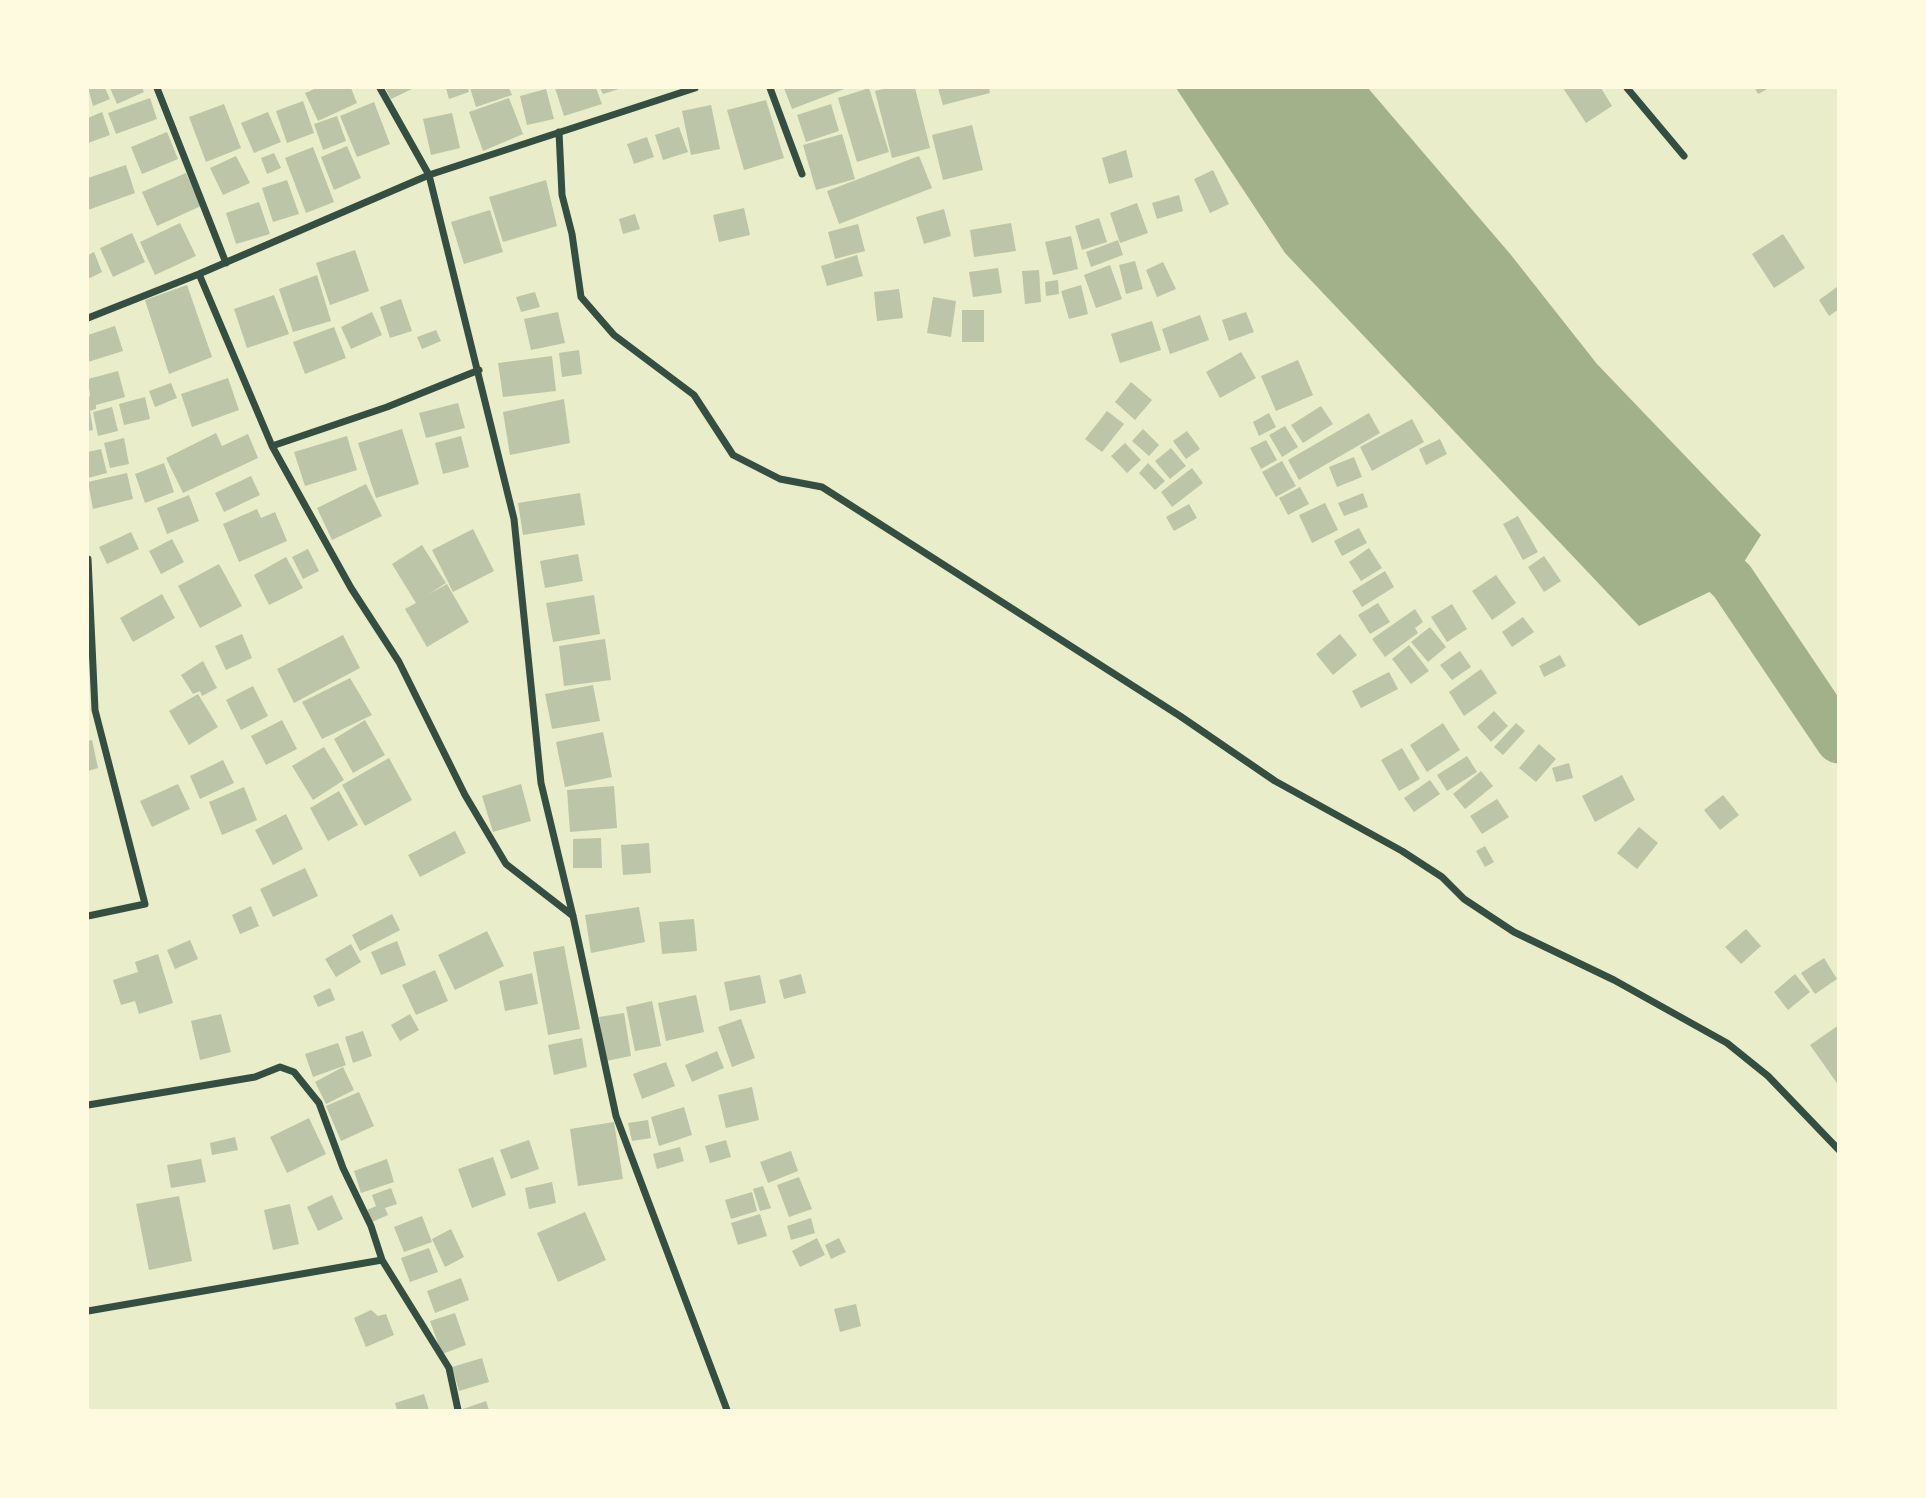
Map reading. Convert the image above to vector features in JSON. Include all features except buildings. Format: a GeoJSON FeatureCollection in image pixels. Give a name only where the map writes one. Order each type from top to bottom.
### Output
{"type":"FeatureCollection","features":[{"type":"Feature","properties":{"kind":"street"},"geometry":{"type":"LineString","coordinates":[[157,88],[226,263]]}},
{"type":"Feature","properties":{"kind":"street"},"geometry":{"type":"LineString","coordinates":[[380,88],[429,174],[514,519],[541,783],[616,1116],[727,1410]]}},
{"type":"Feature","properties":{"kind":"street"},"geometry":{"type":"LineString","coordinates":[[88,318],[226,263],[429,174],[695,88]]}},
{"type":"Feature","properties":{"kind":"street"},"geometry":{"type":"LineString","coordinates":[[770,88],[803,174]]}},
{"type":"Feature","properties":{"kind":"street"},"geometry":{"type":"LineString","coordinates":[[1627,88],[1684,156]]}},
{"type":"Feature","properties":{"kind":"street"},"geometry":{"type":"LineString","coordinates":[[559,132],[562,195],[572,234],[581,297],[614,335],[694,395],[733,455],[780,479],[822,487],[1180,716],[1275,781],[1402,851],[1442,877],[1464,899],[1514,932],[1626,986],[1727,1043],[1768,1076],[1839,1150]]}},
{"type":"Feature","properties":{"kind":"street"},"geometry":{"type":"LineString","coordinates":[[199,274],[272,446],[351,588],[399,662],[465,795],[506,863],[573,916]]}},
{"type":"Feature","properties":{"kind":"street"},"geometry":{"type":"LineString","coordinates":[[272,446],[387,407],[479,370]]}},
{"type":"Feature","properties":{"kind":"street"},"geometry":{"type":"LineString","coordinates":[[88,559],[91,711],[145,904],[88,916]]}},
{"type":"Feature","properties":{"kind":"street"},"geometry":{"type":"LineString","coordinates":[[88,1105],[255,1077],[280,1067],[294,1072],[319,1103],[343,1168],[371,1226],[382,1260],[449,1368],[458,1410]]}},
{"type":"Feature","properties":{"kind":"street"},"geometry":{"type":"LineString","coordinates":[[88,1311],[382,1260]]}},
{"type":"Feature","properties":{"kind":"shaded area"},"geometry":{"type":"Polygon","coordinates":[[[1176,88],[1368,88],[1511,255],[1597,364],[1761,535],[1732,581],[1639,626],[1285,253],[1176,88]]]}},
{"type":"Feature","properties":{"kind":"waterway"},"geometry":{"type":"LineString","coordinates":[[1686,537],[1732,581],[1839,740]]}}]}
